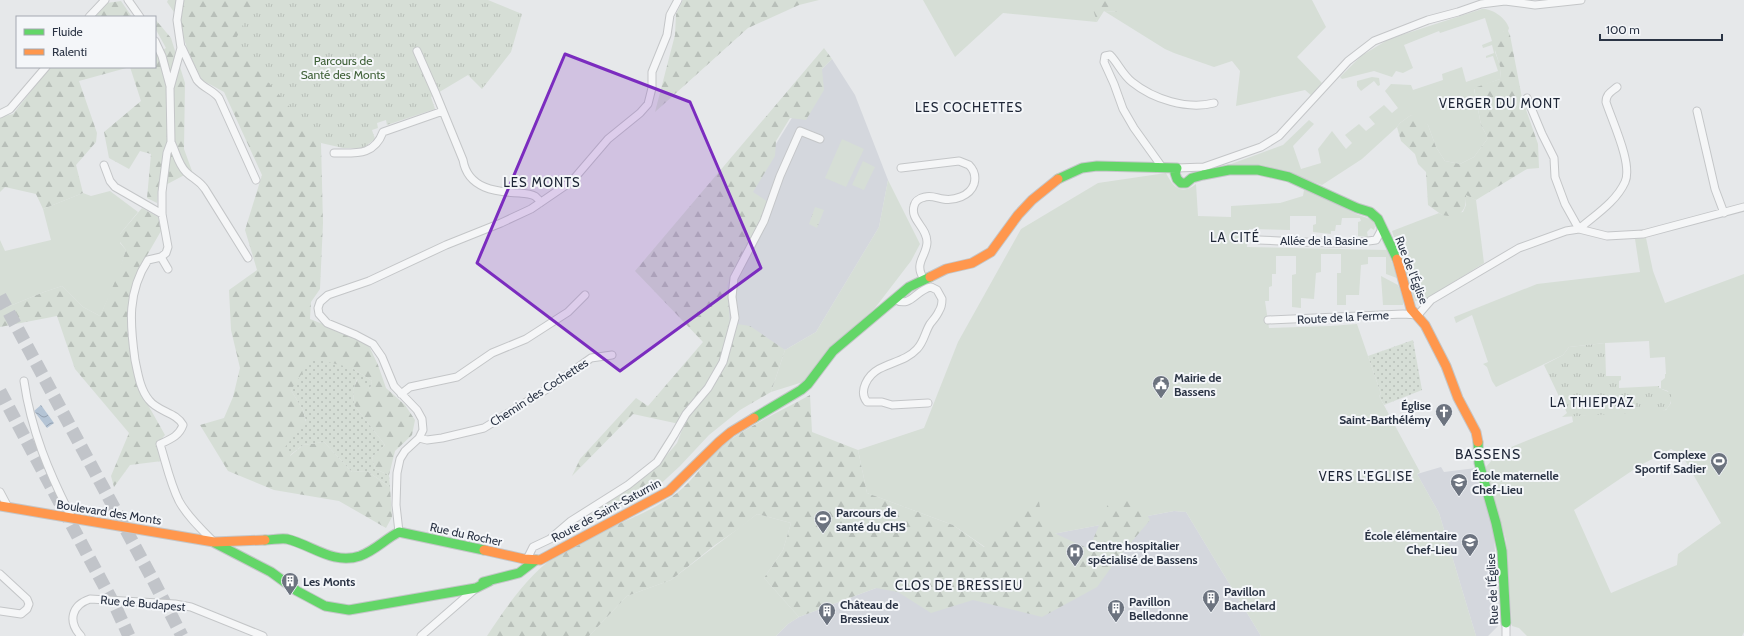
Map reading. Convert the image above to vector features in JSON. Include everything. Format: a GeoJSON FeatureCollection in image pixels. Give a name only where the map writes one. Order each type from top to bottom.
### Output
{"type":"FeatureCollection","features":[{"type":"Feature","properties":{"kind":"street"},"geometry":{"type":"LineString","coordinates":[[89,16],[105,0]]}},
{"type":"Feature","properties":{"kind":"street"},"geometry":{"type":"LineString","coordinates":[[128,0],[139,16]]}},
{"type":"Feature","properties":{"kind":"street"},"geometry":{"type":"LineString","coordinates":[[180,0],[178,20],[182,48],[200,84],[215,93],[219,98],[256,180]]}},
{"type":"Feature","properties":{"kind":"street"},"geometry":{"type":"LineString","coordinates":[[171,142],[167,153],[162,192],[162,214],[168,247],[166,253],[161,257],[154,257],[148,260],[143,268],[131,310],[130,330],[138,377],[144,394],[150,402],[160,410],[180,419],[183,425],[180,432],[174,438],[160,444],[180,502],[214,542],[285,539],[294,541],[331,558],[356,558],[374,551],[392,535],[399,532],[396,505],[397,473],[400,459],[405,451],[419,438],[423,430],[422,419],[417,410],[401,394],[390,378],[382,357],[373,344],[368,340],[327,323],[319,314],[318,308],[320,302],[328,295],[370,281],[421,257],[501,223],[540,203],[572,181],[608,139],[640,113],[648,104],[652,88],[652,72],[668,35],[670,15],[678,0]]}},
{"type":"Feature","properties":{"kind":"street","name":"Route de Saint-Saturnin"},"geometry":{"type":"LineString","coordinates":[[214,542],[271,572],[297,591],[325,606],[349,610],[473,588],[478,583],[509,577],[524,570],[527,559],[547,556],[669,491],[731,432],[801,390],[808,384],[833,350],[909,287],[946,269],[972,263],[991,252],[1032,200],[1058,179],[1071,172],[1082,168],[1097,166],[1162,166],[1177,168],[1204,167],[1261,147],[1278,136],[1348,61],[1374,41],[1393,33],[1481,4],[1496,1],[1535,5],[1581,0]]}},
{"type":"Feature","properties":{"kind":"street"},"geometry":{"type":"LineString","coordinates":[[156,43],[162,56],[170,88],[171,142],[180,165],[186,172],[199,181],[205,189],[248,258]]}},
{"type":"Feature","properties":{"kind":"street"},"geometry":{"type":"LineString","coordinates":[[170,88],[182,48]]}},
{"type":"Feature","properties":{"kind":"street"},"geometry":{"type":"LineString","coordinates":[[416,51],[443,111],[463,160],[465,170],[479,184],[493,191],[530,194],[537,197],[540,203]]}},
{"type":"Feature","properties":{"kind":"street"},"geometry":{"type":"LineString","coordinates":[[1162,166],[1134,128],[1123,109],[1104,62],[1105,56],[1110,55],[1121,71],[1132,82],[1148,93],[1165,100],[1202,106],[1214,103]]}},
{"type":"Feature","properties":{"kind":"street"},"geometry":{"type":"LineString","coordinates":[[0,114],[10,109],[45,68]]}},
{"type":"Feature","properties":{"kind":"street"},"geometry":{"type":"LineString","coordinates":[[1579,229],[1613,199],[1625,181],[1627,171],[1626,161],[1606,102],[1606,97],[1608,94],[1617,88]]}},
{"type":"Feature","properties":{"kind":"street"},"geometry":{"type":"LineString","coordinates":[[1528,98],[1542,134],[1554,158],[1555,178],[1565,204],[1579,229]]}},
{"type":"Feature","properties":{"kind":"street"},"geometry":{"type":"LineString","coordinates":[[334,153],[352,153],[371,150],[381,139],[383,132],[443,111]]}},
{"type":"Feature","properties":{"kind":"street"},"geometry":{"type":"LineString","coordinates":[[1697,111],[1706,156],[1724,213]]}},
{"type":"Feature","properties":{"kind":"street"},"geometry":{"type":"LineString","coordinates":[[509,577],[527,559],[533,547],[550,539],[571,521],[628,485],[657,462],[686,414],[708,388],[723,362],[735,318],[732,297],[734,278],[764,221],[780,176],[796,138],[800,131],[820,139]]}},
{"type":"Feature","properties":{"kind":"street"},"geometry":{"type":"LineString","coordinates":[[901,168],[959,161],[969,165],[975,176],[973,187],[964,196],[950,199],[924,197],[915,202],[915,218],[925,230],[927,242],[920,261],[920,269],[924,279]]}},
{"type":"Feature","properties":{"kind":"street"},"geometry":{"type":"LineString","coordinates":[[104,165],[110,181],[115,187],[162,214]]}},
{"type":"Feature","properties":{"kind":"street","name":"Rue de l'Église"},"geometry":{"type":"LineString","coordinates":[[1177,168],[1175,173],[1177,179],[1181,183],[1186,183],[1192,178],[1203,175],[1229,170],[1258,170],[1289,177],[1356,208],[1370,212],[1378,220],[1397,259],[1412,309],[1425,325],[1444,361],[1458,398],[1476,432],[1479,446],[1479,463],[1496,523],[1502,551],[1506,636]]}},
{"type":"Feature","properties":{"kind":"street"},"geometry":{"type":"LineString","coordinates":[[1418,315],[1431,300],[1519,248],[1566,231],[1579,229],[1607,236],[1643,234],[1744,207]]}},
{"type":"Feature","properties":{"kind":"street","name":"Allée de la Basine"},"geometry":{"type":"LineString","coordinates":[[1260,240],[1334,242],[1368,241],[1376,240],[1382,229]]}},
{"type":"Feature","properties":{"kind":"street"},"geometry":{"type":"LineString","coordinates":[[161,257],[168,269]]}},
{"type":"Feature","properties":{"kind":"street"},"geometry":{"type":"LineString","coordinates":[[894,299],[901,303],[906,302],[921,291],[931,287],[937,290],[942,299],[939,311],[929,325],[918,348],[901,361],[879,369],[873,373],[865,385],[863,398],[867,402],[892,404],[928,403]]}},
{"type":"Feature","properties":{"kind":"street"},"geometry":{"type":"LineString","coordinates":[[401,394],[410,387],[457,377],[492,353],[526,339],[568,312],[585,295]]}},
{"type":"Feature","properties":{"kind":"street","name":"Route de la Ferme"},"geometry":{"type":"LineString","coordinates":[[1268,320],[1402,314],[1418,315]]}},
{"type":"Feature","properties":{"kind":"street","name":"Chemin des Cochettes"},"geometry":{"type":"LineString","coordinates":[[419,438],[427,440],[442,438],[484,428],[552,386],[591,358],[612,355]]}},
{"type":"Feature","properties":{"kind":"street"},"geometry":{"type":"LineString","coordinates":[[24,381],[28,406],[36,438],[56,486],[72,518]]}},
{"type":"Feature","properties":{"kind":"street"},"geometry":{"type":"LineString","coordinates":[[0,492],[4,507]]}},
{"type":"Feature","properties":{"kind":"street","name":"Boulevard des Monts"},"geometry":{"type":"LineString","coordinates":[[4,507],[214,542]]}},
{"type":"Feature","properties":{"kind":"street","name":"Rue du Rocher"},"geometry":{"type":"LineString","coordinates":[[399,532],[527,559]]}},
{"type":"Feature","properties":{"kind":"street"},"geometry":{"type":"LineString","coordinates":[[0,574],[27,599],[29,604],[27,609],[21,614],[0,611]]}},
{"type":"Feature","properties":{"kind":"street"},"geometry":{"type":"LineString","coordinates":[[421,636],[465,599],[473,588]]}},
{"type":"Feature","properties":{"kind":"street","name":"Rue de Budapest"},"geometry":{"type":"LineString","coordinates":[[81,636],[74,626],[73,616],[76,607],[82,602],[90,599],[175,604],[191,607],[263,636]]}},
{"type":"Feature","properties":{"kind":"highlighted area"},"geometry":{"type":"Polygon","coordinates":[[[565,54],[690,102],[761,268],[620,371],[477,263],[565,54]]]}},
{"type":"Feature","properties":{"kind":"shaded area"},"geometry":{"type":"Polygon","coordinates":[[[832,59],[855,95],[888,180],[879,227],[816,332],[785,350],[721,321],[706,258],[822,69],[832,59]]]}},
{"type":"Feature","properties":{"kind":"shaded area"},"geometry":{"type":"Polygon","coordinates":[[[1441,467],[1444,472],[1476,468],[1493,523],[1500,624],[1488,636],[1476,636],[1439,513],[1417,474],[1441,467]]]}},
{"type":"Feature","properties":{"kind":"shaded area","name":"Centre hospitalier spécialisé de Bassens"},"geometry":{"type":"Polygon","coordinates":[[[1174,511],[1186,512],[1261,636],[776,636],[788,624],[799,617],[985,547],[1174,511]]]}},
{"type":"Feature","properties":{"kind":"green space"},"geometry":{"type":"Polygon","coordinates":[[[168,0],[311,0],[299,95],[321,143],[323,223],[320,289],[311,302],[310,319],[348,334],[369,346],[378,365],[386,388],[405,405],[415,420],[412,435],[395,451],[389,475],[375,469],[372,457],[385,445],[354,405],[353,390],[358,378],[370,389],[372,381],[352,368],[291,390],[303,410],[306,422],[290,456],[303,445],[324,442],[352,472],[367,471],[390,487],[392,517],[386,528],[339,501],[274,490],[228,471],[200,425],[224,418],[233,397],[240,368],[231,330],[229,290],[257,270],[245,230],[262,175],[224,92],[202,80],[189,54],[176,15],[167,2],[168,0]]]}},
{"type":"Feature","properties":{"kind":"green space","name":"Parcours de Santé des Monts"},"geometry":{"type":"Polygon","coordinates":[[[255,0],[488,0],[522,14],[511,52],[482,89],[468,75],[431,97],[435,109],[387,125],[386,120],[377,123],[378,128],[372,130],[375,139],[363,148],[343,148],[321,143],[234,43],[255,0]]]}},
{"type":"Feature","properties":{"kind":"green space"},"geometry":{"type":"Polygon","coordinates":[[[683,0],[819,0],[799,5],[748,28],[655,112],[675,35],[676,14],[683,0]]]}},
{"type":"Feature","properties":{"kind":"green space"},"geometry":{"type":"Polygon","coordinates":[[[923,0],[1091,0],[1097,22],[1003,13],[955,57],[923,0]]]}},
{"type":"Feature","properties":{"kind":"green space"},"geometry":{"type":"Polygon","coordinates":[[[1090,0],[1121,1],[1118,12],[1104,11],[1097,22],[1090,0]]]}},
{"type":"Feature","properties":{"kind":"green space"},"geometry":{"type":"Polygon","coordinates":[[[1118,0],[1312,0],[1326,27],[1297,57],[1322,83],[1312,96],[1305,90],[1236,106],[1240,71],[1232,61],[1214,67],[1165,49],[1104,11],[1118,12],[1118,0]]]}},
{"type":"Feature","properties":{"kind":"green space"},"geometry":{"type":"Polygon","coordinates":[[[121,1],[131,16],[95,16],[107,3],[121,1]]]}},
{"type":"Feature","properties":{"kind":"green space"},"geometry":{"type":"Polygon","coordinates":[[[1482,9],[1490,10],[1498,14],[1502,17],[1509,28],[1508,31],[1504,31],[1495,52],[1501,68],[1500,79],[1474,89],[1481,125],[1488,138],[1474,157],[1460,164],[1445,161],[1436,147],[1428,125],[1411,115],[1400,123],[1362,159],[1322,185],[1287,173],[1223,167],[1283,145],[1309,120],[1314,124],[1293,146],[1301,169],[1321,163],[1318,149],[1332,131],[1346,149],[1352,143],[1345,135],[1359,124],[1366,131],[1375,124],[1369,117],[1384,105],[1392,113],[1398,108],[1385,91],[1391,84],[1411,85],[1413,90],[1443,80],[1442,74],[1462,67],[1466,82],[1498,71],[1493,56],[1486,58],[1486,56],[1494,53],[1492,45],[1483,48],[1482,45],[1492,41],[1485,18],[1440,33],[1439,31],[1404,45],[1413,68],[1403,73],[1396,71],[1392,77],[1374,71],[1342,79],[1340,77],[1361,56],[1389,39],[1482,9]]]}},
{"type":"Feature","properties":{"kind":"green space"},"geometry":{"type":"Polygon","coordinates":[[[156,20],[171,38],[185,83],[184,149],[192,171],[158,189],[157,203],[147,198],[151,154],[140,151],[129,169],[109,158],[104,132],[141,101],[130,68],[156,68],[156,54],[166,48],[156,30],[156,20]]]}},
{"type":"Feature","properties":{"kind":"green space"},"geometry":{"type":"Polygon","coordinates":[[[1504,31],[1508,31],[1510,35],[1522,98],[1538,144],[1539,168],[1527,169],[1476,200],[1466,195],[1466,202],[1461,213],[1455,217],[1442,215],[1428,205],[1426,172],[1418,164],[1415,154],[1401,141],[1397,127],[1411,115],[1418,117],[1428,125],[1436,147],[1445,161],[1460,164],[1474,157],[1488,138],[1481,125],[1474,88],[1500,79],[1501,69],[1495,43],[1499,35],[1504,31]]]}},
{"type":"Feature","properties":{"kind":"green space"},"geometry":{"type":"Polygon","coordinates":[[[824,48],[832,59],[822,69],[824,90],[806,120],[790,118],[776,141],[775,156],[753,192],[768,202],[759,226],[727,285],[730,323],[750,326],[785,350],[771,392],[740,410],[709,435],[680,466],[654,490],[569,531],[660,463],[677,443],[684,425],[633,414],[572,476],[580,459],[636,398],[648,406],[703,342],[635,271],[824,48]]]}},
{"type":"Feature","properties":{"kind":"green space"},"geometry":{"type":"Polygon","coordinates":[[[49,68],[126,68],[79,81],[97,133],[96,142],[76,165],[83,193],[43,209],[36,194],[5,187],[0,192],[0,117],[13,114],[49,68]]]}},
{"type":"Feature","properties":{"kind":"green space"},"geometry":{"type":"Polygon","coordinates":[[[1372,77],[1379,78],[1380,85],[1378,86],[1374,81],[1361,91],[1357,86],[1357,81],[1372,77]]]}},
{"type":"Feature","properties":{"kind":"green space"},"geometry":{"type":"Polygon","coordinates":[[[842,139],[864,149],[846,187],[825,178],[842,139]]]}},
{"type":"Feature","properties":{"kind":"green space"},"geometry":{"type":"Polygon","coordinates":[[[863,161],[875,167],[864,190],[852,185],[863,161]]]}},
{"type":"Feature","properties":{"kind":"green space"},"geometry":{"type":"Polygon","coordinates":[[[1166,173],[1178,188],[1191,188],[1196,184],[1198,216],[1231,217],[1231,206],[1280,203],[1303,196],[1304,190],[1319,195],[1356,214],[1373,220],[1375,227],[1374,230],[1371,228],[1367,232],[1368,237],[1358,236],[1358,222],[1361,221],[1360,218],[1342,218],[1341,225],[1336,225],[1335,231],[1331,231],[1331,234],[1313,232],[1313,225],[1316,224],[1316,216],[1290,216],[1290,230],[1249,229],[1247,247],[1388,250],[1397,278],[1386,274],[1386,257],[1368,257],[1368,264],[1361,265],[1359,295],[1346,295],[1346,305],[1337,305],[1337,273],[1341,273],[1341,254],[1321,254],[1321,272],[1316,273],[1314,299],[1301,298],[1301,308],[1292,307],[1292,275],[1296,274],[1296,256],[1276,256],[1276,274],[1272,274],[1272,286],[1269,287],[1269,301],[1265,301],[1269,328],[1357,324],[1381,394],[1379,396],[1420,472],[1417,474],[1439,513],[1476,636],[1261,636],[1186,512],[1174,511],[985,547],[953,525],[867,493],[858,450],[924,428],[958,342],[1021,229],[1098,183],[1166,173]]]}},
{"type":"Feature","properties":{"kind":"green space"},"geometry":{"type":"Polygon","coordinates":[[[888,180],[920,244],[911,261],[875,308],[830,348],[803,382],[771,392],[785,350],[816,332],[879,227],[888,180]]]}},
{"type":"Feature","properties":{"kind":"green space"},"geometry":{"type":"Polygon","coordinates":[[[110,191],[138,212],[120,234],[120,243],[126,250],[117,279],[100,316],[83,307],[62,286],[0,310],[0,240],[5,251],[51,240],[43,209],[83,193],[91,196],[110,191]]]}},
{"type":"Feature","properties":{"kind":"green space"},"geometry":{"type":"Polygon","coordinates":[[[1466,194],[1476,200],[1484,263],[1428,298],[1415,301],[1392,231],[1439,213],[1442,215],[1463,212],[1466,205],[1466,194]]]}},
{"type":"Feature","properties":{"kind":"green space"},"geometry":{"type":"Polygon","coordinates":[[[815,207],[824,210],[817,228],[809,224],[815,207]]]}},
{"type":"Feature","properties":{"kind":"green space"},"geometry":{"type":"Polygon","coordinates":[[[142,208],[158,217],[161,231],[142,264],[129,304],[139,389],[165,435],[158,443],[162,461],[130,465],[114,487],[111,476],[129,433],[75,369],[57,316],[0,327],[0,310],[62,286],[83,307],[100,316],[116,279],[126,250],[120,242],[120,234],[142,208]]]}},
{"type":"Feature","properties":{"kind":"green space"},"geometry":{"type":"Polygon","coordinates":[[[1646,238],[1653,271],[1665,303],[1744,274],[1744,632],[1742,636],[1527,636],[1519,628],[1512,626],[1506,540],[1485,468],[1499,452],[1573,422],[1572,416],[1666,410],[1671,403],[1668,391],[1659,388],[1661,388],[1661,381],[1665,378],[1666,374],[1665,357],[1650,358],[1649,341],[1605,343],[1569,347],[1563,355],[1496,387],[1487,367],[1483,364],[1488,362],[1472,315],[1456,323],[1454,317],[1537,284],[1640,272],[1635,239],[1646,238]],[[1671,449],[1639,466],[1574,510],[1611,593],[1677,565],[1678,554],[1721,523],[1682,455],[1671,449]]]}},
{"type":"Feature","properties":{"kind":"green space"},"geometry":{"type":"Polygon","coordinates":[[[1381,276],[1398,285],[1404,300],[1403,305],[1383,305],[1381,276]]]}},
{"type":"Feature","properties":{"kind":"green space"},"geometry":{"type":"Polygon","coordinates":[[[1413,340],[1422,390],[1384,405],[1379,396],[1381,394],[1368,356],[1413,340]]]}},
{"type":"Feature","properties":{"kind":"green space"},"geometry":{"type":"Polygon","coordinates":[[[1605,343],[1606,376],[1621,376],[1619,388],[1659,386],[1659,388],[1671,393],[1671,401],[1667,408],[1663,411],[1562,417],[1567,413],[1544,365],[1563,355],[1569,347],[1605,343]]]}},
{"type":"Feature","properties":{"kind":"green space"},"geometry":{"type":"Polygon","coordinates":[[[312,358],[352,368],[372,381],[370,389],[357,379],[353,390],[354,405],[385,445],[372,457],[375,469],[389,475],[390,487],[367,471],[352,472],[324,442],[303,445],[289,456],[285,447],[306,421],[303,410],[291,390],[312,358]]]}},
{"type":"Feature","properties":{"kind":"green space"},"geometry":{"type":"Polygon","coordinates":[[[810,395],[812,432],[858,450],[867,493],[953,525],[984,547],[1039,501],[1043,528],[1089,549],[1111,497],[1137,497],[1150,520],[1118,558],[1097,587],[1042,617],[973,600],[931,613],[898,592],[876,588],[799,617],[764,578],[783,550],[791,523],[757,514],[671,580],[627,596],[589,636],[487,636],[503,612],[522,588],[554,557],[593,535],[664,502],[683,488],[723,445],[755,425],[810,395]]]}},
{"type":"Feature","properties":{"kind":"green space"},"geometry":{"type":"Polygon","coordinates":[[[757,514],[791,523],[783,550],[764,578],[799,617],[788,624],[776,636],[589,636],[627,596],[671,580],[757,514]]]}},
{"type":"Feature","properties":{"kind":"water"},"geometry":{"type":"Polygon","coordinates":[[[41,405],[54,423],[47,428],[34,411],[41,405]]]}},
{"type":"Feature","properties":{"kind":"tunnel"},"geometry":{"type":"LineString","coordinates":[[0,296],[182,636]]}},
{"type":"Feature","properties":{"kind":"tunnel"},"geometry":{"type":"LineString","coordinates":[[0,391],[116,608],[129,636]]}},
{"type":"Feature","properties":{"kind":"traffic: fast"},"geometry":{"type":"LineString","coordinates":[[1058,179],[1082,168],[1097,166],[1177,168],[1175,173],[1177,179],[1181,183],[1186,183],[1192,178],[1203,175],[1229,170],[1258,170],[1289,177],[1357,208],[1370,212],[1378,219],[1397,259]]}},
{"type":"Feature","properties":{"kind":"traffic: fast"},"geometry":{"type":"LineString","coordinates":[[754,418],[801,390],[808,384],[833,351],[909,287],[930,277]]}},
{"type":"Feature","properties":{"kind":"traffic: fast"},"geometry":{"type":"LineString","coordinates":[[1478,442],[1479,463],[1496,523],[1502,551],[1506,623]]}},
{"type":"Feature","properties":{"kind":"traffic: fast"},"geometry":{"type":"LineString","coordinates":[[265,540],[287,539],[323,553],[341,558],[350,558],[366,554],[399,532],[484,550]]}},
{"type":"Feature","properties":{"kind":"traffic: fast"},"geometry":{"type":"LineString","coordinates":[[215,543],[271,572],[297,591],[325,606],[349,610],[476,588],[490,581]]}},
{"type":"Feature","properties":{"kind":"traffic: fast"},"geometry":{"type":"LineString","coordinates":[[483,582],[519,573],[536,560]]}},
{"type":"Feature","properties":{"kind":"traffic: slow"},"geometry":{"type":"LineString","coordinates":[[930,277],[946,269],[972,263],[991,252],[1018,215],[1032,200],[1058,179]]}},
{"type":"Feature","properties":{"kind":"traffic: slow"},"geometry":{"type":"LineString","coordinates":[[1397,259],[1411,309],[1425,325],[1446,366],[1458,398],[1476,432],[1478,442]]}},
{"type":"Feature","properties":{"kind":"traffic: slow"},"geometry":{"type":"LineString","coordinates":[[484,550],[524,559],[540,560],[669,491],[719,442],[731,432],[754,418]]}},
{"type":"Feature","properties":{"kind":"traffic: slow"},"geometry":{"type":"LineString","coordinates":[[0,506],[214,542],[265,540]]}},
{"type":"Feature","properties":{"kind":"place","name":"Mairie de Bassens"},"geometry":{"type":"Point","coordinates":[1161,399]}},
{"type":"Feature","properties":{"kind":"place","name":"Église Saint-Barthélémy"},"geometry":{"type":"Point","coordinates":[1444,427]}},
{"type":"Feature","properties":{"kind":"place","name":"Complexe Sportif Sadier"},"geometry":{"type":"Point","coordinates":[1719,476]}},
{"type":"Feature","properties":{"kind":"place","name":"École maternelle Chef-Lieu"},"geometry":{"type":"Point","coordinates":[1459,497]}},
{"type":"Feature","properties":{"kind":"place","name":"Parcours de santé du CHS"},"geometry":{"type":"Point","coordinates":[823,534]}},
{"type":"Feature","properties":{"kind":"place","name":"École élémentaire Chef-Lieu"},"geometry":{"type":"Point","coordinates":[1470,557]}},
{"type":"Feature","properties":{"kind":"place","name":"Centre hospitalier spécialisé de Bassens"},"geometry":{"type":"Point","coordinates":[1075,567]}},
{"type":"Feature","properties":{"kind":"place","name":"Les Monts"},"geometry":{"type":"Point","coordinates":[290,596]}},
{"type":"Feature","properties":{"kind":"place","name":"Pavillon Bachelard"},"geometry":{"type":"Point","coordinates":[1211,613]}},
{"type":"Feature","properties":{"kind":"place","name":"Pavillon Belledonne"},"geometry":{"type":"Point","coordinates":[1116,623]}},
{"type":"Feature","properties":{"kind":"place","name":"Château de Bressieux"},"geometry":{"type":"Point","coordinates":[827,626]}},
{"type":"Feature","properties":{"kind":"district","name":"VERGER DU MONT"},"geometry":{"type":"Point","coordinates":[1500,103]}},
{"type":"Feature","properties":{"kind":"district","name":"LES COCHETTES"},"geometry":{"type":"Point","coordinates":[969,107]}},
{"type":"Feature","properties":{"kind":"district","name":"LES MONTS"},"geometry":{"type":"Point","coordinates":[542,182]}},
{"type":"Feature","properties":{"kind":"district","name":"LA CITÉ"},"geometry":{"type":"Point","coordinates":[1235,237]}},
{"type":"Feature","properties":{"kind":"district","name":"LA THIEPPAZ"},"geometry":{"type":"Point","coordinates":[1592,402]}},
{"type":"Feature","properties":{"kind":"district","name":"BASSENS"},"geometry":{"type":"Point","coordinates":[1488,454]}},
{"type":"Feature","properties":{"kind":"district","name":"VERS L'EGLISE"},"geometry":{"type":"Point","coordinates":[1366,476]}},
{"type":"Feature","properties":{"kind":"district","name":"CLOS DE BRESSIEU"},"geometry":{"type":"Point","coordinates":[959,585]}}]}
